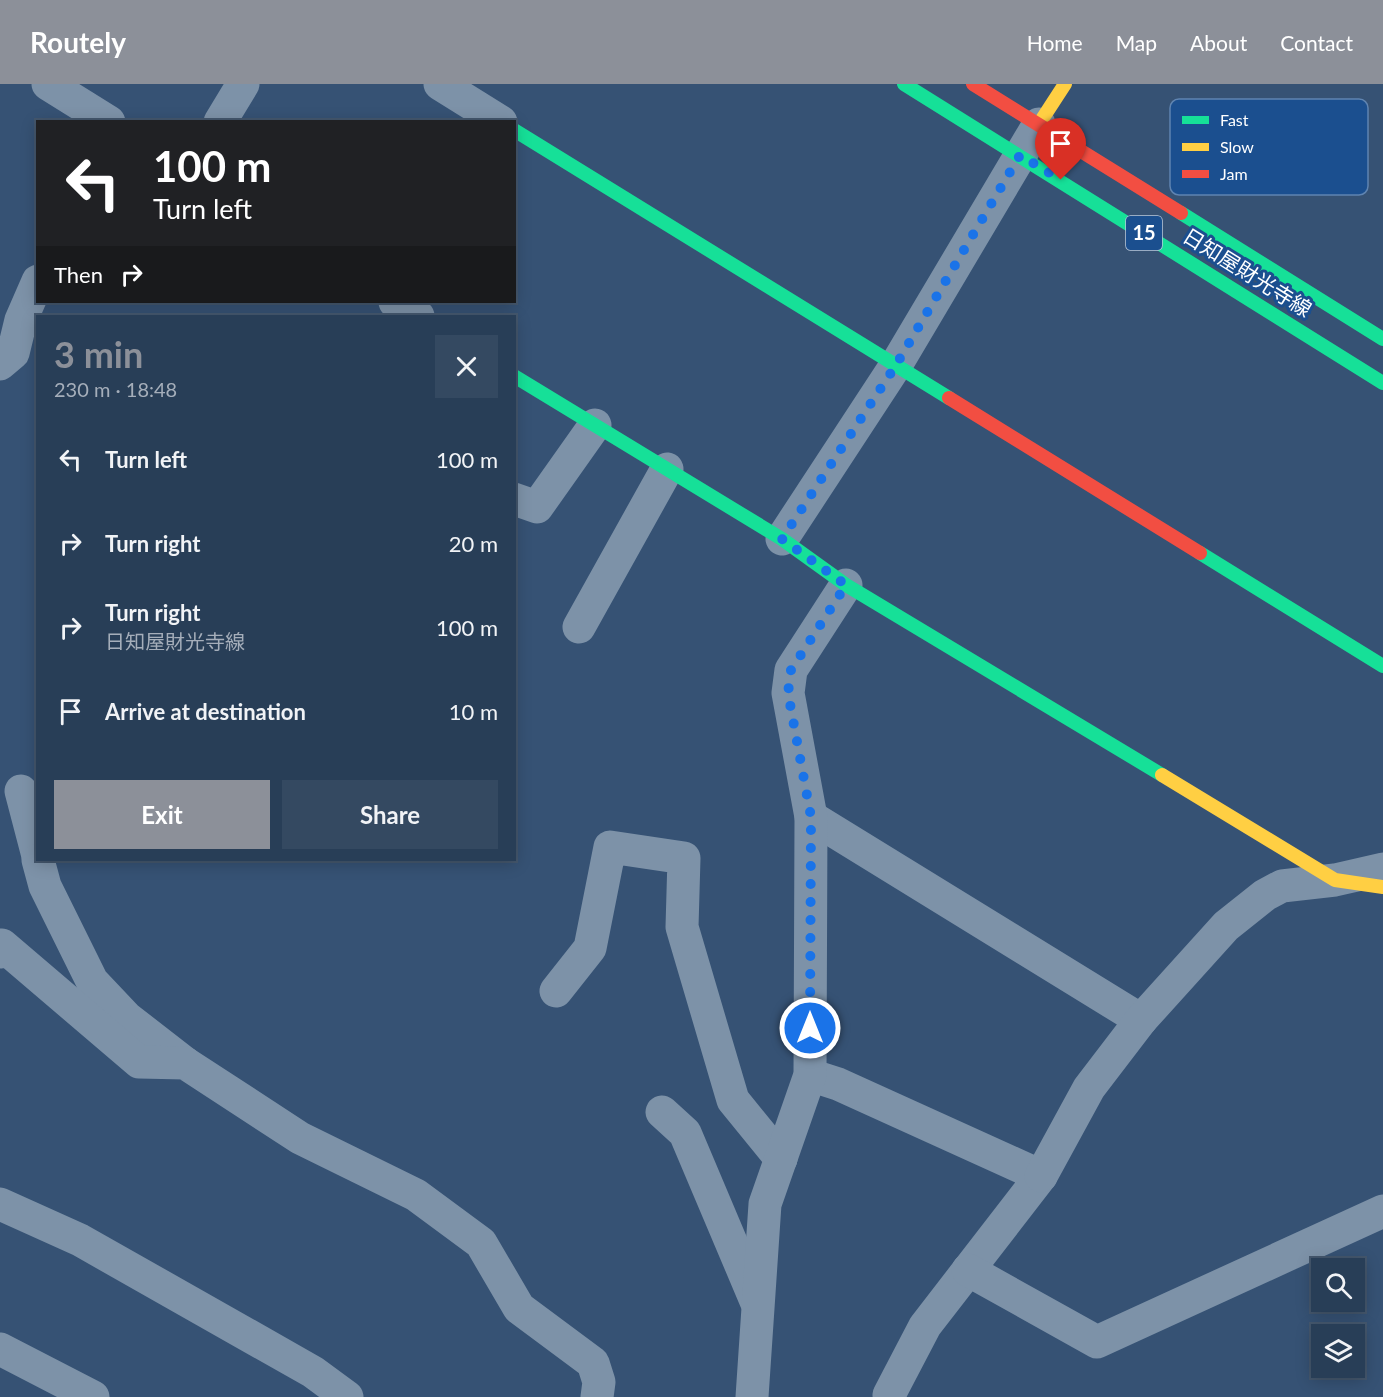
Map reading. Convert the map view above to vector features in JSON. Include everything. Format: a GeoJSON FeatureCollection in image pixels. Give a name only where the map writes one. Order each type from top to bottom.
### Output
{"type":"FeatureCollection","features":[{"type":"Feature","properties":{"kind":"street"},"geometry":{"type":"LineString","coordinates":[[48,84],[104,120]]}},
{"type":"Feature","properties":{"kind":"street"},"geometry":{"type":"LineString","coordinates":[[221,120],[243,84]]}},
{"type":"Feature","properties":{"kind":"street"},"geometry":{"type":"LineString","coordinates":[[440,84],[498,120]]}},
{"type":"Feature","properties":{"kind":"street","name":"日知屋財光寺線"},"geometry":{"type":"LineString","coordinates":[[904,84],[1383,383]]}},
{"type":"Feature","properties":{"kind":"street","name":"日知屋財光寺線"},"geometry":{"type":"LineString","coordinates":[[973,84],[1383,339]]}},
{"type":"Feature","properties":{"kind":"street"},"geometry":{"type":"LineString","coordinates":[[782,539],[896,365],[1020,155],[1065,84]]}},
{"type":"Feature","properties":{"kind":"street"},"geometry":{"type":"LineString","coordinates":[[516,131],[1383,666]]}},
{"type":"Feature","properties":{"kind":"street"},"geometry":{"type":"LineString","coordinates":[[0,364],[13,353],[21,320],[36,286]]}},
{"type":"Feature","properties":{"kind":"street"},"geometry":{"type":"LineString","coordinates":[[397,303],[416,315]]}},
{"type":"Feature","properties":{"kind":"street"},"geometry":{"type":"LineString","coordinates":[[516,377],[782,539],[846,585],[1335,880],[1383,887]]}},
{"type":"Feature","properties":{"kind":"street"},"geometry":{"type":"LineString","coordinates":[[516,500],[537,507],[595,425]]}},
{"type":"Feature","properties":{"kind":"street"},"geometry":{"type":"LineString","coordinates":[[579,627],[667,469]]}},
{"type":"Feature","properties":{"kind":"street"},"geometry":{"type":"LineString","coordinates":[[752,1397],[765,1204],[810,1075],[811,817],[788,693],[791,670],[846,585]]}},
{"type":"Feature","properties":{"kind":"street"},"geometry":{"type":"LineString","coordinates":[[20,792],[36,851]]}},
{"type":"Feature","properties":{"kind":"street"},"geometry":{"type":"LineString","coordinates":[[811,817],[1141,1020]]}},
{"type":"Feature","properties":{"kind":"street"},"geometry":{"type":"LineString","coordinates":[[556,991],[590,948],[610,847],[684,858],[682,927],[733,1100],[781,1159]]}},
{"type":"Feature","properties":{"kind":"street"},"geometry":{"type":"LineString","coordinates":[[39,861],[45,886],[92,981],[127,1018],[186,1063],[300,1137],[416,1195],[481,1243],[519,1308],[592,1363],[599,1382],[597,1397]]}},
{"type":"Feature","properties":{"kind":"street"},"geometry":{"type":"LineString","coordinates":[[889,1395],[925,1326],[1041,1176],[1089,1088],[1141,1020],[1226,926],[1265,894],[1282,886],[1335,880],[1383,869]]}},
{"type":"Feature","properties":{"kind":"street"},"geometry":{"type":"LineString","coordinates":[[0,952],[2,945],[139,1062],[186,1063]]}},
{"type":"Feature","properties":{"kind":"street"},"geometry":{"type":"LineString","coordinates":[[810,1075],[838,1084],[1041,1176]]}},
{"type":"Feature","properties":{"kind":"street"},"geometry":{"type":"LineString","coordinates":[[662,1112],[685,1133],[759,1308]]}},
{"type":"Feature","properties":{"kind":"street"},"geometry":{"type":"LineString","coordinates":[[0,1204],[80,1240],[313,1372],[347,1397]]}},
{"type":"Feature","properties":{"kind":"street"},"geometry":{"type":"LineString","coordinates":[[968,1270],[1096,1342],[1383,1211]]}},
{"type":"Feature","properties":{"kind":"street"},"geometry":{"type":"LineString","coordinates":[[0,1349],[93,1397]]}},
{"type":"Feature","properties":{"kind":"traffic: fast"},"geometry":{"type":"LineString","coordinates":[[904,84],[1383,383]]}},
{"type":"Feature","properties":{"kind":"traffic: fast"},"geometry":{"type":"LineString","coordinates":[[516,131],[949,398]]}},
{"type":"Feature","properties":{"kind":"traffic: fast"},"geometry":{"type":"LineString","coordinates":[[1181,213],[1383,339]]}},
{"type":"Feature","properties":{"kind":"traffic: fast"},"geometry":{"type":"LineString","coordinates":[[516,377],[782,539],[846,585],[1162,775]]}},
{"type":"Feature","properties":{"kind":"traffic: fast"},"geometry":{"type":"LineString","coordinates":[[1200,553],[1383,666]]}},
{"type":"Feature","properties":{"kind":"traffic: slow"},"geometry":{"type":"LineString","coordinates":[[1039,124],[1065,84]]}},
{"type":"Feature","properties":{"kind":"traffic: slow"},"geometry":{"type":"LineString","coordinates":[[1162,775],[1335,880],[1383,887]]}},
{"type":"Feature","properties":{"kind":"traffic: jam"},"geometry":{"type":"LineString","coordinates":[[973,84],[1181,213]]}},
{"type":"Feature","properties":{"kind":"traffic: jam"},"geometry":{"type":"LineString","coordinates":[[949,398],[1200,553]]}},
{"type":"Feature","properties":{"kind":"route"},"geometry":{"type":"LineString","coordinates":[[810,1028],[811,817],[788,693],[791,670],[846,585],[782,539],[896,365],[1020,155],[1061,180]]}}]}
